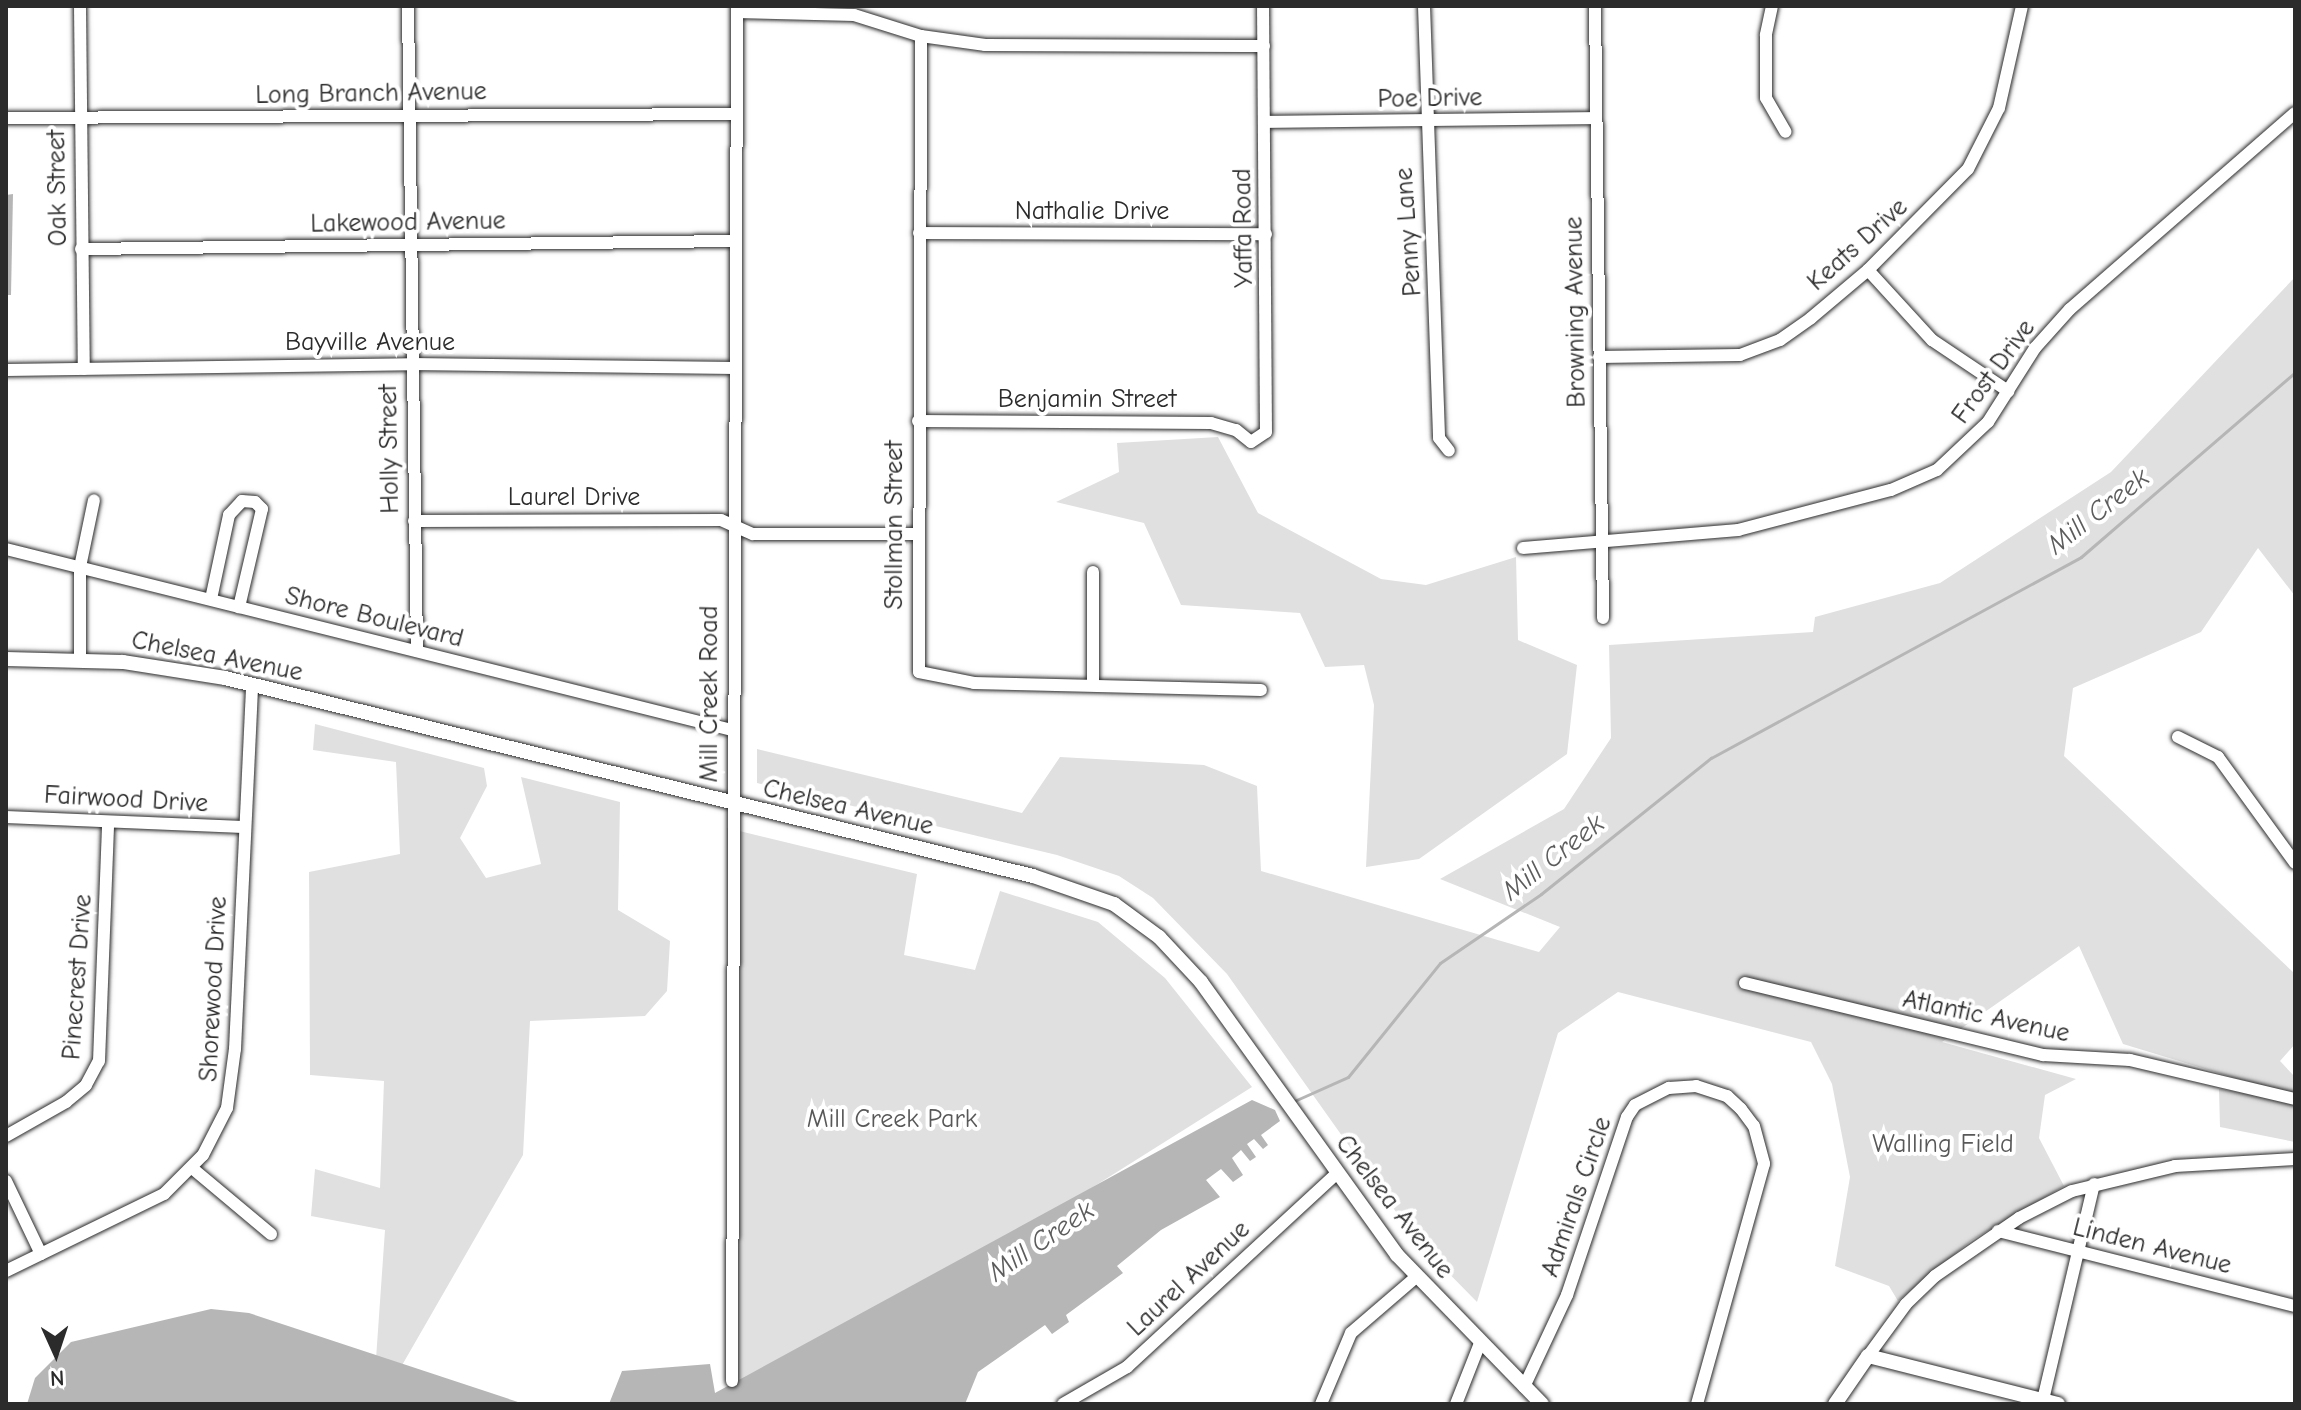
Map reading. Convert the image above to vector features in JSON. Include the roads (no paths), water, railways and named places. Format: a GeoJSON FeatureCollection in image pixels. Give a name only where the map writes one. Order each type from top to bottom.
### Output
{"type":"FeatureCollection","features":[{"type":"Feature","properties":{"kind":"main road","name":"Chelsea Avenue"},"geometry":{"type":"LineString","coordinates":[[6,659],[80,660],[178,669],[252,684],[732,805],[1033,876],[1114,904],[1159,937],[1201,982],[1336,1174],[1416,1277],[1542,1404]]}},
{"type":"Feature","properties":{"kind":"main road"},"geometry":{"type":"LineString","coordinates":[[1835,1404],[1868,1356],[2058,1404]]}},
{"type":"Feature","properties":{"kind":"street","name":"Oak Street"},"geometry":{"type":"LineString","coordinates":[[80,6],[78,119],[84,369]]}},
{"type":"Feature","properties":{"kind":"street","name":"Holly Street"},"geometry":{"type":"LineString","coordinates":[[408,6],[408,244],[417,651]]}},
{"type":"Feature","properties":{"kind":"street","name":"Yaffa Road"},"geometry":{"type":"LineString","coordinates":[[1251,442],[1266,432],[1267,420],[1263,6]]}},
{"type":"Feature","properties":{"kind":"street","name":"Penny Lane"},"geometry":{"type":"LineString","coordinates":[[1424,6],[1425,121],[1435,209],[1439,438],[1449,451]]}},
{"type":"Feature","properties":{"kind":"street","name":"Browning Avenue"},"geometry":{"type":"LineString","coordinates":[[1595,6],[1603,618]]}},
{"type":"Feature","properties":{"kind":"street"},"geometry":{"type":"LineString","coordinates":[[1772,6],[1766,35],[1766,98],[1786,132]]}},
{"type":"Feature","properties":{"kind":"street","name":"Keats Drive"},"geometry":{"type":"LineString","coordinates":[[1599,357],[1696,359],[1761,351],[1811,318],[1868,270],[1949,191],[1986,139],[2008,82],[2022,6]]}},
{"type":"Feature","properties":{"kind":"street"},"geometry":{"type":"LineString","coordinates":[[737,9],[854,15],[921,36],[985,45],[1264,46]]}},
{"type":"Feature","properties":{"kind":"street","name":"Mill Creek Road"},"geometry":{"type":"LineString","coordinates":[[732,1381],[737,9]]}},
{"type":"Feature","properties":{"kind":"street","name":"Stollman Street"},"geometry":{"type":"LineString","coordinates":[[921,36],[916,534],[919,672],[974,683],[1261,690]]}},
{"type":"Feature","properties":{"kind":"street","name":"Frost Drive"},"geometry":{"type":"LineString","coordinates":[[1523,548],[1738,530],[1916,481],[1968,445],[2035,348],[2070,309],[2295,113]]}},
{"type":"Feature","properties":{"kind":"street","name":"Long Branch Avenue"},"geometry":{"type":"LineString","coordinates":[[6,118],[736,114]]}},
{"type":"Feature","properties":{"kind":"street","name":"Poe Drive"},"geometry":{"type":"LineString","coordinates":[[1265,122],[1595,118]]}},
{"type":"Feature","properties":{"kind":"street","name":"Nathalie Drive"},"geometry":{"type":"LineString","coordinates":[[919,233],[1266,234]]}},
{"type":"Feature","properties":{"kind":"street","name":"Lakewood Avenue"},"geometry":{"type":"LineString","coordinates":[[81,249],[735,241]]}},
{"type":"Feature","properties":{"kind":"street"},"geometry":{"type":"LineString","coordinates":[[1868,270],[1932,340],[2008,391]]}},
{"type":"Feature","properties":{"kind":"street","name":"Bayville Avenue"},"geometry":{"type":"LineString","coordinates":[[6,370],[411,364],[735,368]]}},
{"type":"Feature","properties":{"kind":"street","name":"Benjamin Street"},"geometry":{"type":"LineString","coordinates":[[918,421],[1211,423],[1236,430],[1251,442]]}},
{"type":"Feature","properties":{"kind":"street"},"geometry":{"type":"LineString","coordinates":[[80,660],[80,567],[94,500]]}},
{"type":"Feature","properties":{"kind":"street"},"geometry":{"type":"LineString","coordinates":[[211,599],[229,515],[242,501],[255,502],[262,509],[239,607]]}},
{"type":"Feature","properties":{"kind":"street","name":"Laurel Drive"},"geometry":{"type":"LineString","coordinates":[[414,521],[721,520],[733,528],[753,534],[916,534]]}},
{"type":"Feature","properties":{"kind":"street","name":"Shore Boulevard"},"geometry":{"type":"LineString","coordinates":[[6,549],[732,730]]}},
{"type":"Feature","properties":{"kind":"street"},"geometry":{"type":"LineString","coordinates":[[1093,572],[1093,685]]}},
{"type":"Feature","properties":{"kind":"street","name":"Shorewood Drive"},"geometry":{"type":"LineString","coordinates":[[6,1271],[143,1207],[192,1168],[217,1132],[232,1090],[252,684]]}},
{"type":"Feature","properties":{"kind":"street"},"geometry":{"type":"LineString","coordinates":[[2178,737],[2218,757],[2295,863]]}},
{"type":"Feature","properties":{"kind":"street","name":"Fairwood Drive"},"geometry":{"type":"LineString","coordinates":[[6,817],[243,827]]}},
{"type":"Feature","properties":{"kind":"street","name":"Pinecrest Drive"},"geometry":{"type":"LineString","coordinates":[[6,1136],[66,1102],[86,1085],[99,1061],[108,822]]}},
{"type":"Feature","properties":{"kind":"street","name":"Atlantic Avenue"},"geometry":{"type":"LineString","coordinates":[[1745,983],[2043,1055],[2130,1060],[2295,1099]]}},
{"type":"Feature","properties":{"kind":"street","name":"Admirals Circle"},"geometry":{"type":"LineString","coordinates":[[1524,1387],[1567,1295],[1627,1117],[1642,1100],[1669,1088],[1696,1086],[1727,1096],[1741,1109],[1754,1126],[1764,1164],[1697,1404]]}},
{"type":"Feature","properties":{"kind":"street"},"geometry":{"type":"LineString","coordinates":[[1868,1356],[1906,1304],[1935,1276],[1998,1231],[2094,1184],[2175,1166],[2295,1159]]}},
{"type":"Feature","properties":{"kind":"street"},"geometry":{"type":"LineString","coordinates":[[192,1168],[271,1234]]}},
{"type":"Feature","properties":{"kind":"street","name":"Laurel Avenue"},"geometry":{"type":"LineString","coordinates":[[1063,1404],[1127,1367],[1336,1174]]}},
{"type":"Feature","properties":{"kind":"street"},"geometry":{"type":"LineString","coordinates":[[6,1181],[41,1254]]}},
{"type":"Feature","properties":{"kind":"street"},"geometry":{"type":"LineString","coordinates":[[2042,1402],[2094,1184]]}},
{"type":"Feature","properties":{"kind":"street","name":"Linden Avenue"},"geometry":{"type":"LineString","coordinates":[[1998,1231],[2295,1306]]}},
{"type":"Feature","properties":{"kind":"street"},"geometry":{"type":"LineString","coordinates":[[1321,1404],[1351,1333],[1416,1277]]}},
{"type":"Feature","properties":{"kind":"street"},"geometry":{"type":"LineString","coordinates":[[1456,1404],[1480,1343]]}},
{"type":"Feature","properties":{"kind":"water"},"geometry":{"type":"Polygon","coordinates":[[[13,194],[11,295],[6,295],[6,195],[13,194]]]}},
{"type":"Feature","properties":{"kind":"water"},"geometry":{"type":"Polygon","coordinates":[[[1252,1100],[1275,1110],[1280,1121],[1261,1135],[1268,1145],[1263,1149],[1254,1139],[1247,1144],[1256,1157],[1250,1161],[1241,1150],[1232,1158],[1243,1175],[1233,1182],[1221,1169],[1206,1180],[1220,1197],[1161,1230],[1117,1266],[1123,1273],[1066,1315],[1069,1322],[1052,1334],[1045,1325],[978,1372],[965,1404],[609,1404],[622,1371],[710,1364],[715,1393],[1252,1100]]]}},
{"type":"Feature","properties":{"kind":"water"},"geometry":{"type":"Polygon","coordinates":[[[211,1309],[249,1313],[524,1404],[27,1404],[35,1378],[71,1342],[211,1309]]]}},
{"type":"Feature","properties":{"kind":"waterway","name":"Mill Creek"},"geometry":{"type":"LineString","coordinates":[[1292,1102],[1348,1077],[1440,963],[1541,894],[1711,758],[2081,557],[2295,372]]}},
{"type":"Feature","properties":{"kind":"park label","name":"Mill Creek Park"},"geometry":{"type":"Point","coordinates":[892,1120]}},
{"type":"Feature","properties":{"kind":"park label","name":"Walling Field"},"geometry":{"type":"Point","coordinates":[1943,1145]}}]}
